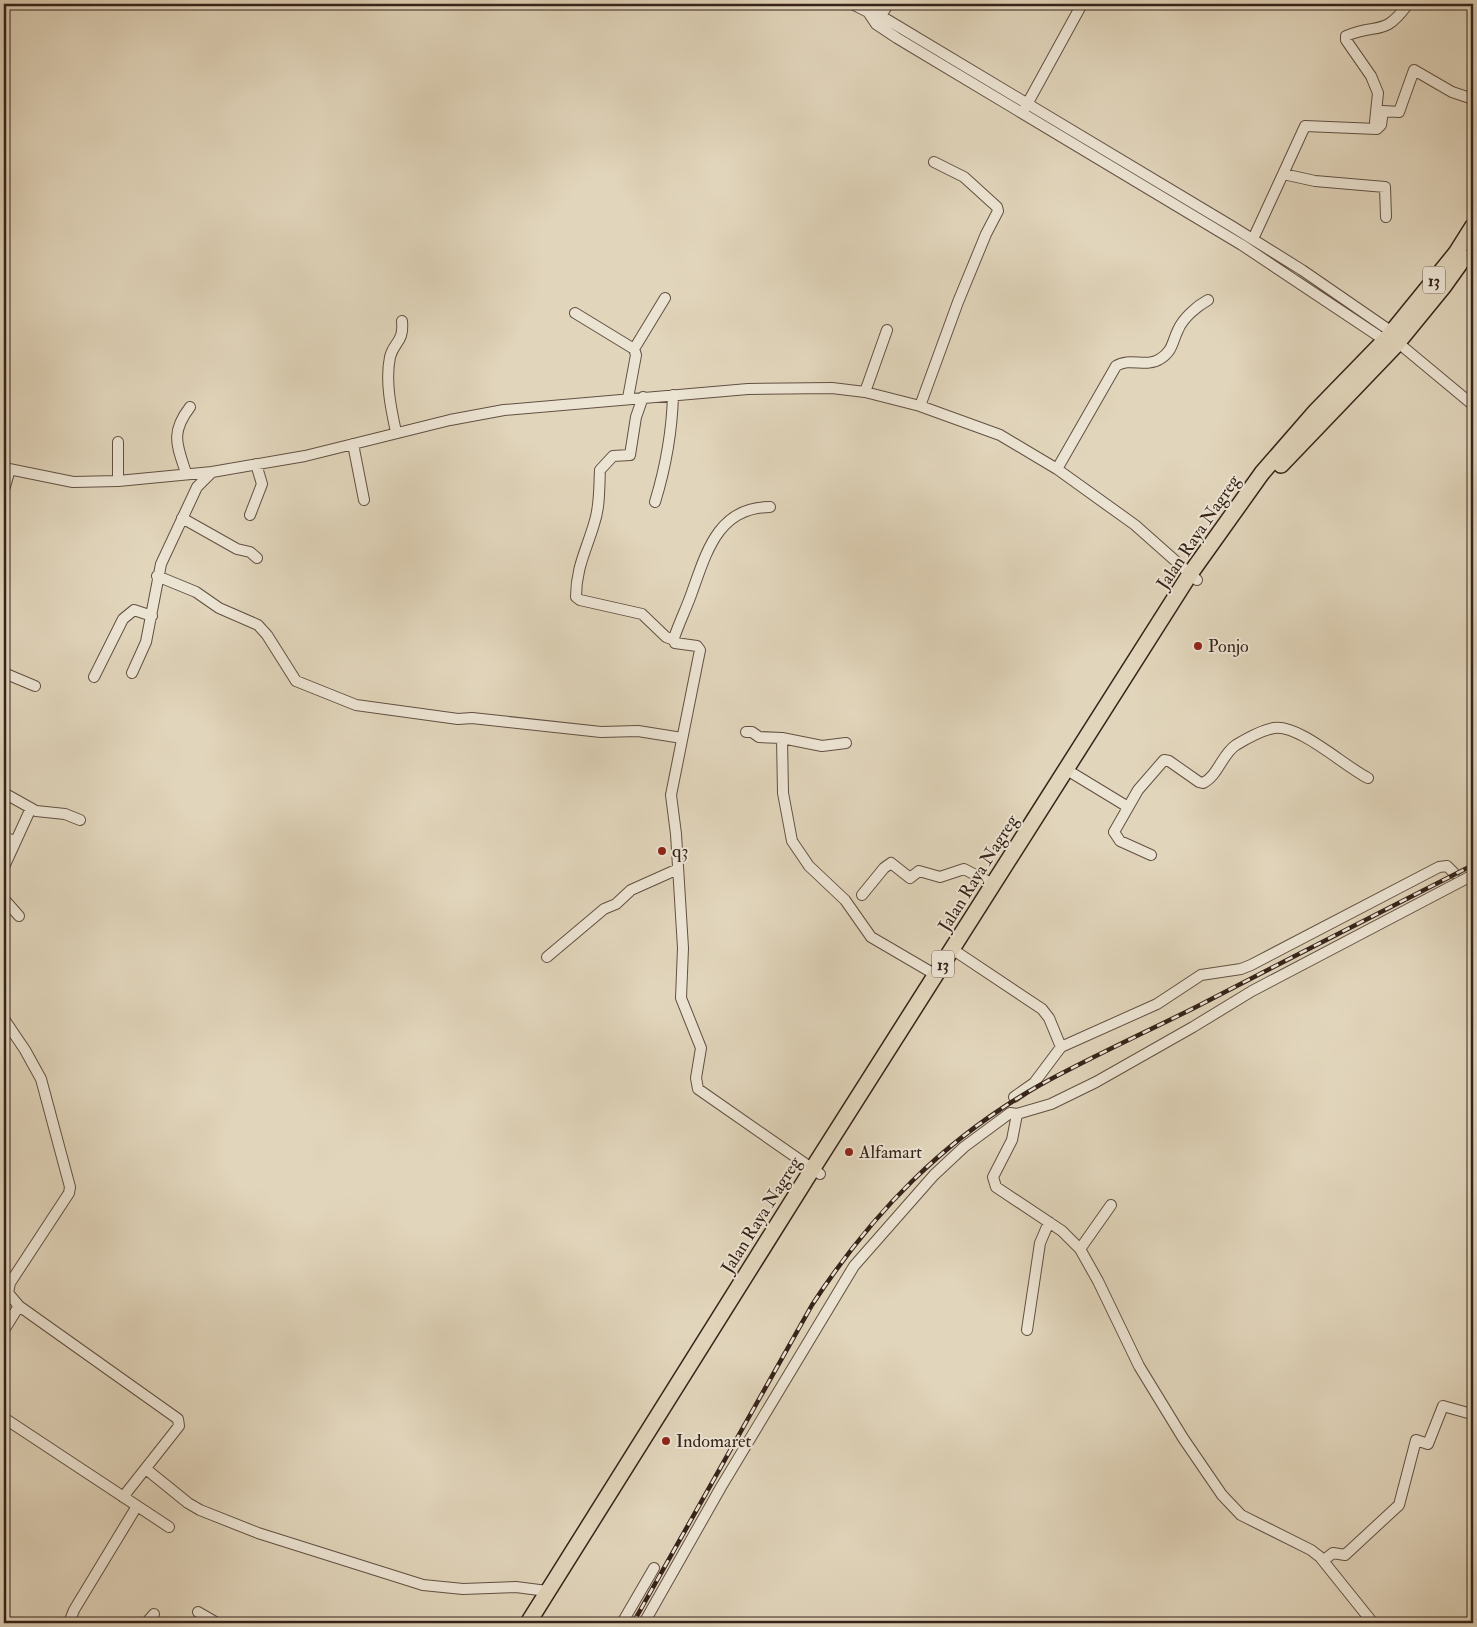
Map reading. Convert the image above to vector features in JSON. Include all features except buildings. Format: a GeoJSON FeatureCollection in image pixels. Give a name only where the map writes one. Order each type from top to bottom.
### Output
{"type":"FeatureCollection","features":[{"type":"Feature","properties":{"kind":"highway","name":"Jalan Raya Nagreg"},"geometry":{"type":"LineString","coordinates":[[1395,340],[1473,226]]}},
{"type":"Feature","properties":{"kind":"highway","name":"Jalan Raya Nagreg"},"geometry":{"type":"LineString","coordinates":[[538,1623],[936,975],[956,951],[993,884],[1194,577],[1270,478],[1444,286],[1473,243]]}},
{"type":"Feature","properties":{"kind":"highway","name":"Jalan Raya Nagreg"},"geometry":{"type":"LineString","coordinates":[[528,1623],[956,951],[1072,774],[1194,577]]}},
{"type":"Feature","properties":{"kind":"street"},"geometry":{"type":"LineString","coordinates":[[852,4],[1264,252],[1395,340],[1473,405]]}},
{"type":"Feature","properties":{"kind":"street"},"geometry":{"type":"LineString","coordinates":[[879,20],[888,4]]}},
{"type":"Feature","properties":{"kind":"street"},"geometry":{"type":"LineString","coordinates":[[1025,108],[1082,4]]}},
{"type":"Feature","properties":{"kind":"street"},"geometry":{"type":"LineString","coordinates":[[1374,129],[1378,93],[1371,76],[1346,40],[1346,36],[1387,26],[1396,20],[1408,4]]}},
{"type":"Feature","properties":{"kind":"street"},"geometry":{"type":"LineString","coordinates":[[1253,240],[1305,126],[1374,129],[1381,125],[1383,111],[1397,113],[1401,110],[1414,70],[1452,92],[1473,99]]}},
{"type":"Feature","properties":{"kind":"street"},"geometry":{"type":"LineString","coordinates":[[1025,108],[1253,240],[1264,252]]}},
{"type":"Feature","properties":{"kind":"street"},"geometry":{"type":"LineString","coordinates":[[920,406],[962,294],[998,211],[997,207],[964,177],[934,162]]}},
{"type":"Feature","properties":{"kind":"street"},"geometry":{"type":"LineString","coordinates":[[1283,174],[1316,182],[1385,187],[1386,217]]}},
{"type":"Feature","properties":{"kind":"street"},"geometry":{"type":"LineString","coordinates":[[634,349],[665,298]]}},
{"type":"Feature","properties":{"kind":"street"},"geometry":{"type":"LineString","coordinates":[[1057,469],[1113,370],[1124,363],[1146,364],[1159,360],[1172,348],[1180,326],[1197,308],[1208,300]]}},
{"type":"Feature","properties":{"kind":"street"},"geometry":{"type":"LineString","coordinates":[[575,313],[634,349],[636,355],[628,398]]}},
{"type":"Feature","properties":{"kind":"street"},"geometry":{"type":"LineString","coordinates":[[396,432],[390,404],[389,368],[390,356],[403,334],[402,321]]}},
{"type":"Feature","properties":{"kind":"street"},"geometry":{"type":"LineString","coordinates":[[865,392],[887,330]]}},
{"type":"Feature","properties":{"kind":"street"},"geometry":{"type":"LineString","coordinates":[[4,490],[7,468],[73,482],[118,481],[212,472],[305,456],[396,432],[504,410],[628,398],[767,388],[832,388],[865,392],[920,406],[1000,435],[1057,469],[1135,525],[1194,577]]}},
{"type":"Feature","properties":{"kind":"street"},"geometry":{"type":"LineString","coordinates":[[655,502],[668,455],[673,396]]}},
{"type":"Feature","properties":{"kind":"street"},"geometry":{"type":"LineString","coordinates":[[643,397],[636,418],[630,455],[613,456],[600,470],[600,495],[594,524],[578,568],[576,597],[580,600],[642,614],[676,643],[698,647],[700,650],[671,795],[683,948],[681,998],[701,1048],[696,1078],[698,1089],[816,1171]]}},
{"type":"Feature","properties":{"kind":"street"},"geometry":{"type":"LineString","coordinates":[[186,473],[176,442],[176,429],[190,407]]}},
{"type":"Feature","properties":{"kind":"street"},"geometry":{"type":"LineString","coordinates":[[118,442],[118,481]]}},
{"type":"Feature","properties":{"kind":"street"},"geometry":{"type":"LineString","coordinates":[[354,444],[364,500]]}},
{"type":"Feature","properties":{"kind":"street"},"geometry":{"type":"LineString","coordinates":[[250,515],[262,484],[256,464]]}},
{"type":"Feature","properties":{"kind":"street"},"geometry":{"type":"LineString","coordinates":[[132,673],[146,642],[152,616],[157,576],[182,518],[200,483],[212,472]]}},
{"type":"Feature","properties":{"kind":"street"},"geometry":{"type":"LineString","coordinates":[[674,640],[704,557],[716,539],[729,521],[747,509],[770,507]]}},
{"type":"Feature","properties":{"kind":"street"},"geometry":{"type":"LineString","coordinates":[[182,518],[237,549],[250,552],[257,558]]}},
{"type":"Feature","properties":{"kind":"street"},"geometry":{"type":"LineString","coordinates":[[157,576],[196,592],[219,608],[258,625],[268,634],[294,680],[356,705],[458,719],[472,718],[601,732],[638,731],[682,738]]}},
{"type":"Feature","properties":{"kind":"street"},"geometry":{"type":"LineString","coordinates":[[94,677],[123,618],[134,610],[152,616]]}},
{"type":"Feature","properties":{"kind":"street"},"geometry":{"type":"LineString","coordinates":[[4,673],[36,686]]}},
{"type":"Feature","properties":{"kind":"street"},"geometry":{"type":"LineString","coordinates":[[1151,855],[1123,843],[1115,836],[1115,830],[1126,806],[1142,784],[1164,760],[1169,761],[1203,783],[1234,747],[1275,728],[1302,734],[1350,769],[1368,778]]}},
{"type":"Feature","properties":{"kind":"street"},"geometry":{"type":"LineString","coordinates":[[746,732],[753,733],[759,738],[782,738],[822,746],[846,743]]}},
{"type":"Feature","properties":{"kind":"street"},"geometry":{"type":"LineString","coordinates":[[782,738],[783,794],[788,832],[796,848],[810,866],[841,895],[871,937],[936,975]]}},
{"type":"Feature","properties":{"kind":"street"},"geometry":{"type":"LineString","coordinates":[[1072,774],[1126,806]]}},
{"type":"Feature","properties":{"kind":"street"},"geometry":{"type":"LineString","coordinates":[[4,793],[46,814],[65,814],[80,820]]}},
{"type":"Feature","properties":{"kind":"street"},"geometry":{"type":"LineString","coordinates":[[4,867],[31,808]]}},
{"type":"Feature","properties":{"kind":"street"},"geometry":{"type":"LineString","coordinates":[[4,837],[14,842]]}},
{"type":"Feature","properties":{"kind":"street"},"geometry":{"type":"LineString","coordinates":[[862,895],[884,868],[892,863],[910,878],[919,871],[940,877],[964,869],[993,884]]}},
{"type":"Feature","properties":{"kind":"street"},"geometry":{"type":"LineString","coordinates":[[649,1622],[721,1487],[854,1266],[919,1191],[964,1147],[1010,1113],[1017,1114],[1051,1104],[1096,1082],[1252,991],[1463,878],[1447,866],[1439,867],[1251,965],[1241,969],[1201,975],[1157,1004],[1062,1048],[1034,1083],[1014,1097]]}},
{"type":"Feature","properties":{"kind":"street"},"geometry":{"type":"LineString","coordinates":[[547,956],[631,890],[678,869]]}},
{"type":"Feature","properties":{"kind":"street"},"geometry":{"type":"LineString","coordinates":[[4,898],[19,916]]}},
{"type":"Feature","properties":{"kind":"street"},"geometry":{"type":"LineString","coordinates":[[956,951],[1042,1009],[1049,1018],[1062,1048]]}},
{"type":"Feature","properties":{"kind":"street"},"geometry":{"type":"LineString","coordinates":[[4,1018],[25,1050],[41,1080],[70,1187],[69,1193],[10,1283],[8,1293],[19,1306],[177,1417],[179,1426],[146,1470],[123,1496]]}},
{"type":"Feature","properties":{"kind":"street"},"geometry":{"type":"LineString","coordinates":[[1017,1114],[1012,1140],[994,1174],[994,1184],[1062,1231],[1080,1249],[1098,1281],[1139,1366],[1183,1438],[1222,1495],[1241,1515],[1300,1545],[1324,1560],[1373,1623]]}},
{"type":"Feature","properties":{"kind":"street"},"geometry":{"type":"LineString","coordinates":[[1080,1249],[1111,1205]]}},
{"type":"Feature","properties":{"kind":"street"},"geometry":{"type":"LineString","coordinates":[[1026,1330],[1040,1243],[1049,1222]]}},
{"type":"Feature","properties":{"kind":"street"},"geometry":{"type":"LineString","coordinates":[[4,1330],[19,1306]]}},
{"type":"Feature","properties":{"kind":"street"},"geometry":{"type":"LineString","coordinates":[[1324,1560],[1333,1553],[1345,1555],[1399,1505],[1416,1440],[1428,1444],[1444,1406],[1468,1414],[1473,1412]]}},
{"type":"Feature","properties":{"kind":"street"},"geometry":{"type":"LineString","coordinates":[[4,1418],[169,1527]]}},
{"type":"Feature","properties":{"kind":"street"},"geometry":{"type":"LineString","coordinates":[[146,1470],[188,1503],[200,1510],[258,1532],[423,1585],[463,1590],[516,1587],[547,1591]]}},
{"type":"Feature","properties":{"kind":"street"},"geometry":{"type":"LineString","coordinates":[[69,1623],[74,1610],[137,1506]]}},
{"type":"Feature","properties":{"kind":"street"},"geometry":{"type":"LineString","coordinates":[[622,1623],[654,1568]]}},
{"type":"Feature","properties":{"kind":"street"},"geometry":{"type":"LineString","coordinates":[[198,1612],[217,1623]]}},
{"type":"Feature","properties":{"kind":"street"},"geometry":{"type":"LineString","coordinates":[[146,1623],[154,1614]]}},
{"type":"Feature","properties":{"kind":"railway"},"geometry":{"type":"LineString","coordinates":[[633,1623],[812,1305],[859,1239],[912,1181],[941,1154],[972,1129],[1040,1085],[1473,865]]}},
{"type":"Feature","properties":{"kind":"place","name":"Ponjo"},"geometry":{"type":"Point","coordinates":[1198,646]}},
{"type":"Feature","properties":{"kind":"place","name":"q3"},"geometry":{"type":"Point","coordinates":[662,851]}},
{"type":"Feature","properties":{"kind":"place","name":"Alfamart"},"geometry":{"type":"Point","coordinates":[849,1152]}},
{"type":"Feature","properties":{"kind":"place","name":"Indomaret"},"geometry":{"type":"Point","coordinates":[666,1441]}}]}
